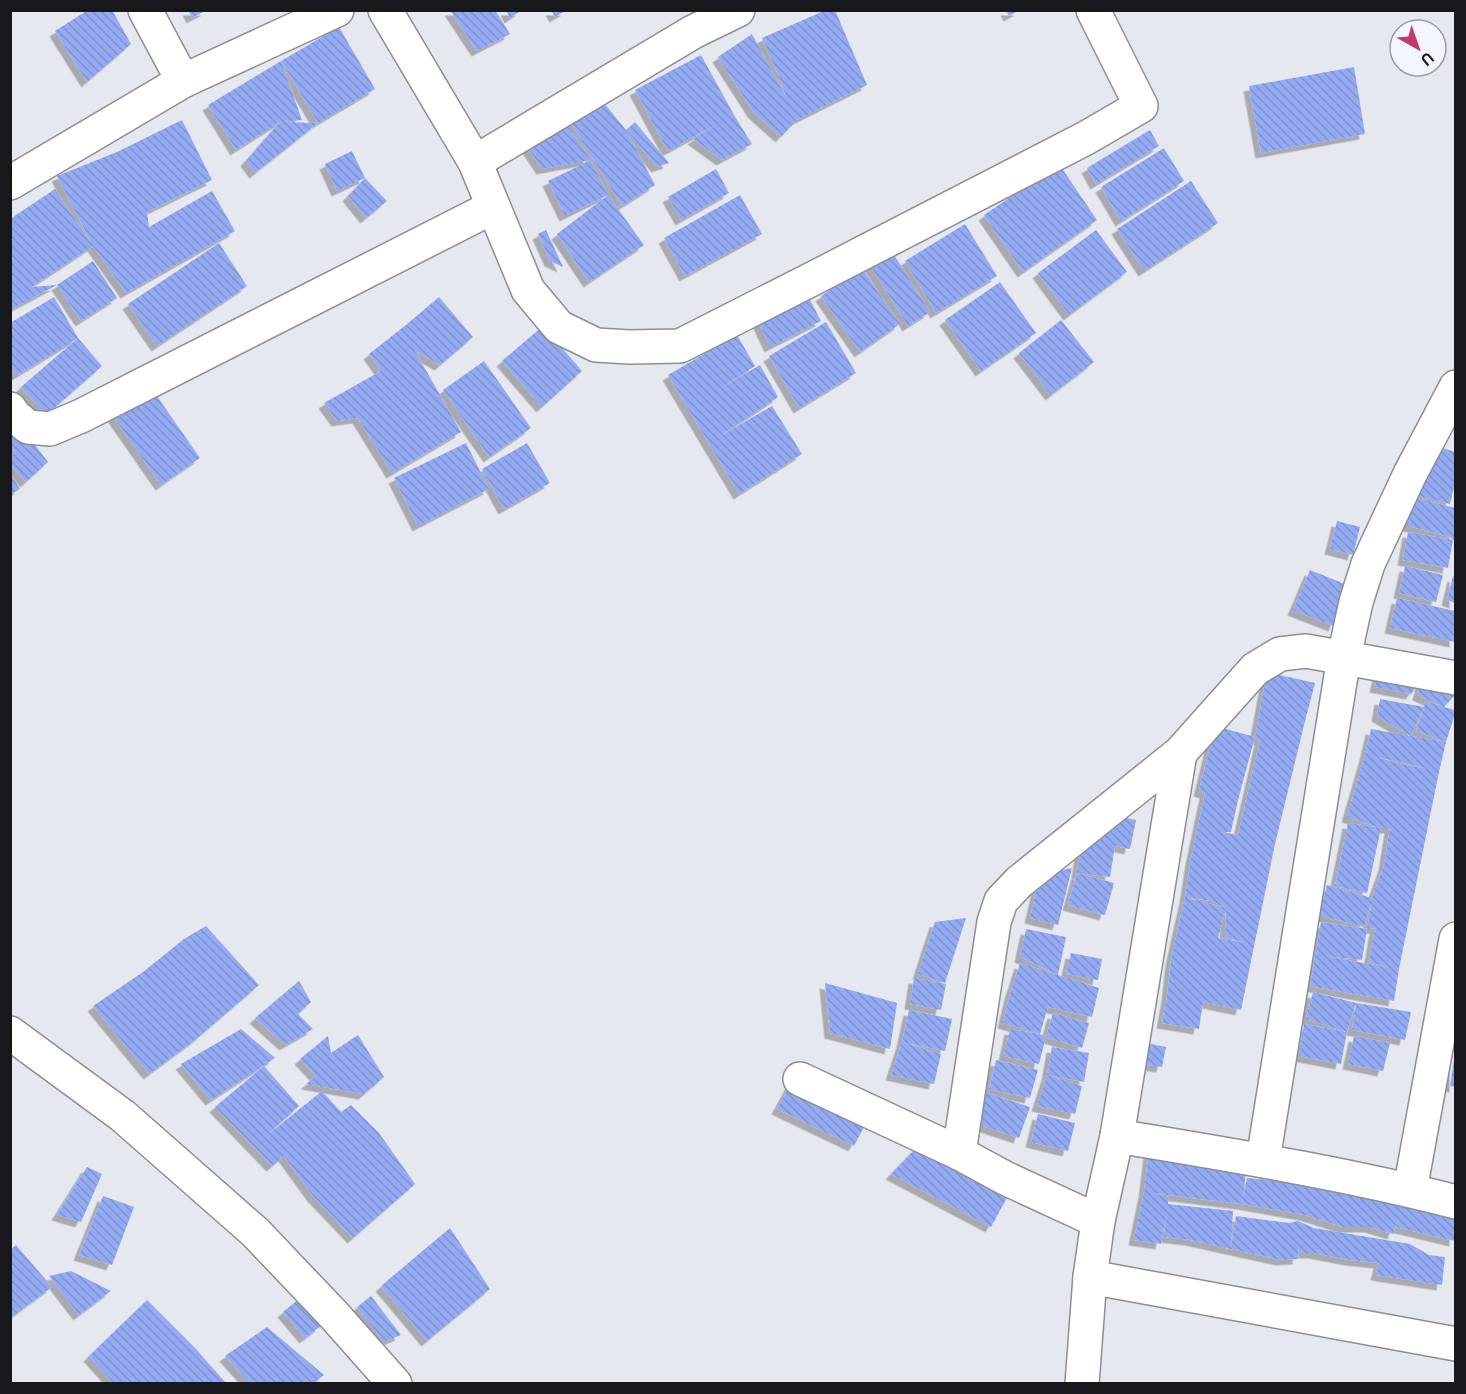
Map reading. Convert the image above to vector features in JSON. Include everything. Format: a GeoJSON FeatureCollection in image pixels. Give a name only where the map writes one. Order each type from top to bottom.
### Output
{"type":"FeatureCollection","features":[{"type":"Feature","properties":{"kind":"street"},"geometry":{"type":"LineString","coordinates":[[145,10],[183,81]]}},
{"type":"Feature","properties":{"kind":"street"},"geometry":{"type":"LineString","coordinates":[[10,183],[183,81],[337,10]]}},
{"type":"Feature","properties":{"kind":"street"},"geometry":{"type":"LineString","coordinates":[[385,10],[475,162],[528,290],[559,327],[596,345],[630,347],[680,346],[1086,138],[1141,106],[1093,10]]}},
{"type":"Feature","properties":{"kind":"street"},"geometry":{"type":"LineString","coordinates":[[475,162],[693,32],[738,10]]}},
{"type":"Feature","properties":{"kind":"street"},"geometry":{"type":"LineString","coordinates":[[10,409],[28,427],[51,429],[81,416],[493,207]]}},
{"type":"Feature","properties":{"kind":"street"},"geometry":{"type":"LineString","coordinates":[[1263,1160],[1344,657],[1356,602],[1368,564],[1410,474],[1455,387]]}},
{"type":"Feature","properties":{"kind":"street"},"geometry":{"type":"LineString","coordinates":[[958,1153],[994,922],[1001,901],[1019,882],[1180,753],[1255,669],[1280,654],[1306,651],[1455,678]]}},
{"type":"Feature","properties":{"kind":"street"},"geometry":{"type":"LineString","coordinates":[[1082,1383],[1090,1277],[1098,1221],[1117,1136],[1180,753]]}},
{"type":"Feature","properties":{"kind":"street"},"geometry":{"type":"LineString","coordinates":[[1410,1190],[1455,939]]}},
{"type":"Feature","properties":{"kind":"street"},"geometry":{"type":"LineString","coordinates":[[10,1033],[123,1116],[255,1232],[395,1383]]}},
{"type":"Feature","properties":{"kind":"street"},"geometry":{"type":"LineString","coordinates":[[800,1079],[1098,1221]]}},
{"type":"Feature","properties":{"kind":"street"},"geometry":{"type":"LineString","coordinates":[[1117,1136],[1263,1160],[1410,1190],[1455,1202]]}},
{"type":"Feature","properties":{"kind":"street"},"geometry":{"type":"LineString","coordinates":[[1090,1277],[1455,1344]]}},
{"type":"Feature","properties":{"kind":"building"},"geometry":{"type":"Polygon","coordinates":[[[88,10],[112,10],[131,44],[87,82],[55,31],[88,10]]]}},
{"type":"Feature","properties":{"kind":"building"},"geometry":{"type":"Polygon","coordinates":[[[188,10],[207,10],[192,18],[188,10]]]}},
{"type":"Feature","properties":{"kind":"building"},"geometry":{"type":"Polygon","coordinates":[[[450,10],[495,10],[510,34],[477,51],[450,10]]]}},
{"type":"Feature","properties":{"kind":"building"},"geometry":{"type":"Polygon","coordinates":[[[506,10],[522,10],[510,18],[506,10]]]}},
{"type":"Feature","properties":{"kind":"building"},"geometry":{"type":"Polygon","coordinates":[[[551,10],[567,10],[555,17],[551,10]]]}},
{"type":"Feature","properties":{"kind":"building"},"geometry":{"type":"Polygon","coordinates":[[[826,10],[835,10],[867,85],[797,120],[781,137],[754,113],[718,57],[752,34],[786,97],[762,38],[826,10]]]}},
{"type":"Feature","properties":{"kind":"building"},"geometry":{"type":"Polygon","coordinates":[[[1006,10],[1020,10],[1009,16],[1006,10]]]}},
{"type":"Feature","properties":{"kind":"building"},"geometry":{"type":"Polygon","coordinates":[[[339,27],[375,89],[318,123],[281,61],[339,27]]]}},
{"type":"Feature","properties":{"kind":"building"},"geometry":{"type":"Polygon","coordinates":[[[701,55],[752,144],[722,160],[693,139],[715,125],[668,151],[635,90],[701,55]]]}},
{"type":"Feature","properties":{"kind":"building"},"geometry":{"type":"Polygon","coordinates":[[[281,61],[302,120],[283,122],[318,123],[255,173],[246,161],[280,122],[236,150],[208,105],[281,61]]]}},
{"type":"Feature","properties":{"kind":"building"},"geometry":{"type":"Polygon","coordinates":[[[1354,67],[1365,134],[1261,153],[1249,86],[1354,67]]]}},
{"type":"Feature","properties":{"kind":"building"},"geometry":{"type":"Polygon","coordinates":[[[604,103],[626,130],[655,185],[622,206],[571,123],[604,103]]]}},
{"type":"Feature","properties":{"kind":"building"},"geometry":{"type":"Polygon","coordinates":[[[560,114],[591,160],[542,169],[522,139],[560,114]]]}},
{"type":"Feature","properties":{"kind":"building"},"geometry":{"type":"Polygon","coordinates":[[[182,120],[212,180],[147,212],[149,227],[212,191],[235,231],[126,293],[93,246],[31,287],[57,285],[10,310],[10,219],[55,189],[92,244],[57,176],[117,152],[182,120]]]}},
{"type":"Feature","properties":{"kind":"building"},"geometry":{"type":"Polygon","coordinates":[[[635,122],[669,163],[657,167],[626,130],[635,122]]]}},
{"type":"Feature","properties":{"kind":"building"},"geometry":{"type":"Polygon","coordinates":[[[1150,130],[1159,146],[1096,184],[1087,168],[1150,130]]]}},
{"type":"Feature","properties":{"kind":"building"},"geometry":{"type":"Polygon","coordinates":[[[1164,148],[1184,181],[1121,221],[1101,187],[1164,148]]]}},
{"type":"Feature","properties":{"kind":"building"},"geometry":{"type":"Polygon","coordinates":[[[352,151],[365,178],[337,191],[325,164],[352,151]]]}},
{"type":"Feature","properties":{"kind":"building"},"geometry":{"type":"Polygon","coordinates":[[[591,160],[608,195],[565,216],[548,181],[591,160]]]}},
{"type":"Feature","properties":{"kind":"building"},"geometry":{"type":"Polygon","coordinates":[[[1059,164],[1097,220],[1023,272],[984,215],[1059,164]]]}},
{"type":"Feature","properties":{"kind":"building"},"geometry":{"type":"Polygon","coordinates":[[[716,169],[729,193],[681,220],[668,197],[716,169]]]}},
{"type":"Feature","properties":{"kind":"building"},"geometry":{"type":"Polygon","coordinates":[[[365,178],[387,201],[366,218],[348,196],[365,178]]]}},
{"type":"Feature","properties":{"kind":"building"},"geometry":{"type":"Polygon","coordinates":[[[1191,181],[1218,223],[1144,271],[1117,229],[1191,181]]]}},
{"type":"Feature","properties":{"kind":"building"},"geometry":{"type":"Polygon","coordinates":[[[608,195],[644,245],[589,282],[557,234],[608,195]]]}},
{"type":"Feature","properties":{"kind":"building"},"geometry":{"type":"Polygon","coordinates":[[[740,195],[762,234],[685,276],[664,238],[740,195]]]}},
{"type":"Feature","properties":{"kind":"building"},"geometry":{"type":"Polygon","coordinates":[[[965,224],[997,276],[936,313],[905,261],[965,224]]]}},
{"type":"Feature","properties":{"kind":"building"},"geometry":{"type":"Polygon","coordinates":[[[546,230],[563,267],[550,261],[538,234],[546,230]]]}},
{"type":"Feature","properties":{"kind":"building"},"geometry":{"type":"Polygon","coordinates":[[[1096,230],[1127,272],[1069,315],[1038,273],[1096,230]]]}},
{"type":"Feature","properties":{"kind":"building"},"geometry":{"type":"Polygon","coordinates":[[[886,242],[930,312],[908,326],[864,256],[886,242]]]}},
{"type":"Feature","properties":{"kind":"building"},"geometry":{"type":"Polygon","coordinates":[[[219,243],[247,286],[157,346],[128,304],[219,243]]]}},
{"type":"Feature","properties":{"kind":"building"},"geometry":{"type":"Polygon","coordinates":[[[93,261],[117,298],[81,321],[57,285],[93,261]]]}},
{"type":"Feature","properties":{"kind":"building"},"geometry":{"type":"Polygon","coordinates":[[[862,268],[900,324],[860,352],[821,296],[862,268]]]}},
{"type":"Feature","properties":{"kind":"building"},"geometry":{"type":"Polygon","coordinates":[[[1000,282],[1036,333],[981,371],[945,320],[1000,282]]]}},
{"type":"Feature","properties":{"kind":"building"},"geometry":{"type":"Polygon","coordinates":[[[806,292],[821,321],[770,347],[756,317],[806,292]]]}},
{"type":"Feature","properties":{"kind":"building"},"geometry":{"type":"Polygon","coordinates":[[[54,297],[78,338],[16,376],[10,367],[10,323],[54,297]]]}},
{"type":"Feature","properties":{"kind":"building"},"geometry":{"type":"Polygon","coordinates":[[[439,297],[473,337],[440,365],[415,351],[461,432],[392,473],[358,418],[337,421],[324,403],[381,371],[369,354],[439,297]]]}},
{"type":"Feature","properties":{"kind":"building"},"geometry":{"type":"Polygon","coordinates":[[[1061,320],[1094,362],[1051,395],[1019,353],[1061,320]]]}},
{"type":"Feature","properties":{"kind":"building"},"geometry":{"type":"Polygon","coordinates":[[[826,322],[856,373],[799,408],[769,356],[826,322]]]}},
{"type":"Feature","properties":{"kind":"building"},"geometry":{"type":"Polygon","coordinates":[[[543,326],[582,371],[542,407],[502,361],[543,326]]]}},
{"type":"Feature","properties":{"kind":"building"},"geometry":{"type":"Polygon","coordinates":[[[737,335],[755,366],[718,390],[760,365],[778,397],[717,438],[772,406],[802,454],[739,494],[668,375],[737,335]]]}},
{"type":"Feature","properties":{"kind":"building"},"geometry":{"type":"Polygon","coordinates":[[[78,338],[102,366],[46,415],[21,387],[78,338]]]}},
{"type":"Feature","properties":{"kind":"building"},"geometry":{"type":"Polygon","coordinates":[[[484,361],[531,428],[489,457],[443,390],[484,361]]]}},
{"type":"Feature","properties":{"kind":"building"},"geometry":{"type":"Polygon","coordinates":[[[152,389],[200,458],[161,485],[113,416],[152,389]]]}},
{"type":"Feature","properties":{"kind":"building"},"geometry":{"type":"Polygon","coordinates":[[[10,422],[32,441],[48,462],[26,482],[10,464],[10,457],[17,451],[10,450],[10,422]]]}},
{"type":"Feature","properties":{"kind":"building"},"geometry":{"type":"Polygon","coordinates":[[[466,443],[489,489],[418,526],[394,478],[466,443]]]}},
{"type":"Feature","properties":{"kind":"building"},"geometry":{"type":"Polygon","coordinates":[[[527,443],[550,483],[504,509],[482,469],[527,443]]]}},
{"type":"Feature","properties":{"kind":"building"},"geometry":{"type":"Polygon","coordinates":[[[1434,445],[1455,452],[1455,483],[1450,504],[1418,496],[1434,445]]]}},
{"type":"Feature","properties":{"kind":"building"},"geometry":{"type":"Polygon","coordinates":[[[10,473],[20,489],[10,495],[10,473]]]}},
{"type":"Feature","properties":{"kind":"building"},"geometry":{"type":"Polygon","coordinates":[[[1413,497],[1455,508],[1455,540],[1405,525],[1413,497]]]}},
{"type":"Feature","properties":{"kind":"building"},"geometry":{"type":"Polygon","coordinates":[[[1337,521],[1360,527],[1353,555],[1330,549],[1337,521]]]}},
{"type":"Feature","properties":{"kind":"building"},"geometry":{"type":"Polygon","coordinates":[[[1408,532],[1453,540],[1448,568],[1403,560],[1408,532]]]}},
{"type":"Feature","properties":{"kind":"building"},"geometry":{"type":"Polygon","coordinates":[[[1405,566],[1443,575],[1436,602],[1399,593],[1405,566]]]}},
{"type":"Feature","properties":{"kind":"building"},"geometry":{"type":"Polygon","coordinates":[[[1310,570],[1350,586],[1334,626],[1293,610],[1310,570]]]}},
{"type":"Feature","properties":{"kind":"building"},"geometry":{"type":"Polygon","coordinates":[[[1453,576],[1455,577],[1455,603],[1447,600],[1453,576]]]}},
{"type":"Feature","properties":{"kind":"building"},"geometry":{"type":"Polygon","coordinates":[[[1397,598],[1455,611],[1455,642],[1390,628],[1397,598]]]}},
{"type":"Feature","properties":{"kind":"building"},"geometry":{"type":"Polygon","coordinates":[[[1379,670],[1422,679],[1411,694],[1375,687],[1379,670]]]}},
{"type":"Feature","properties":{"kind":"building"},"geometry":{"type":"Polygon","coordinates":[[[1267,672],[1315,683],[1275,844],[1241,1010],[1203,1002],[1199,1029],[1162,1023],[1171,960],[1205,793],[1199,791],[1215,726],[1255,737],[1267,672]],[[1255,737],[1231,832],[1222,832],[1238,835],[1260,740],[1255,737]],[[1185,897],[1226,908],[1212,901],[1185,897]],[[1226,908],[1218,938],[1246,943],[1225,937],[1226,908]]]}},
{"type":"Feature","properties":{"kind":"building"},"geometry":{"type":"Polygon","coordinates":[[[1422,679],[1455,686],[1455,695],[1444,707],[1418,695],[1422,679]]]}},
{"type":"Feature","properties":{"kind":"building"},"geometry":{"type":"Polygon","coordinates":[[[1380,699],[1424,707],[1411,736],[1377,716],[1380,699]]]}},
{"type":"Feature","properties":{"kind":"building"},"geometry":{"type":"Polygon","coordinates":[[[1425,701],[1455,710],[1446,742],[1416,731],[1425,701]]]}},
{"type":"Feature","properties":{"kind":"building"},"geometry":{"type":"Polygon","coordinates":[[[1371,729],[1446,742],[1394,1001],[1310,986],[1321,922],[1367,929],[1372,901],[1364,927],[1319,915],[1327,885],[1372,898],[1384,865],[1390,828],[1381,828],[1347,817],[1371,729]],[[1376,757],[1400,764],[1429,769],[1405,763],[1376,757]],[[1375,928],[1367,929],[1362,960],[1325,956],[1391,968],[1369,962],[1375,928]]]}},
{"type":"Feature","properties":{"kind":"building"},"geometry":{"type":"Polygon","coordinates":[[[1113,815],[1136,820],[1130,849],[1115,846],[1110,877],[1077,873],[1082,840],[1102,844],[1092,841],[1113,815]]]}},
{"type":"Feature","properties":{"kind":"building"},"geometry":{"type":"Polygon","coordinates":[[[1348,823],[1381,828],[1367,893],[1335,886],[1348,823]]]}},
{"type":"Feature","properties":{"kind":"building"},"geometry":{"type":"Polygon","coordinates":[[[1072,868],[1058,925],[1030,918],[1040,875],[1072,868]]]}},
{"type":"Feature","properties":{"kind":"building"},"geometry":{"type":"Polygon","coordinates":[[[1077,873],[1114,883],[1105,915],[1068,905],[1077,873]]]}},
{"type":"Feature","properties":{"kind":"building"},"geometry":{"type":"Polygon","coordinates":[[[966,918],[945,983],[918,974],[935,922],[966,918]]]}},
{"type":"Feature","properties":{"kind":"building"},"geometry":{"type":"Polygon","coordinates":[[[206,926],[259,985],[195,1040],[149,1074],[93,1006],[143,972],[184,939],[206,926]]]}},
{"type":"Feature","properties":{"kind":"building"},"geometry":{"type":"Polygon","coordinates":[[[1026,929],[1066,937],[1058,975],[1020,957],[1026,929]]]}},
{"type":"Feature","properties":{"kind":"building"},"geometry":{"type":"Polygon","coordinates":[[[1071,953],[1102,959],[1098,980],[1066,974],[1071,953]]]}},
{"type":"Feature","properties":{"kind":"building"},"geometry":{"type":"Polygon","coordinates":[[[1020,963],[1099,988],[1092,1017],[1048,1007],[1040,1034],[1003,1023],[1020,963]]]}},
{"type":"Feature","properties":{"kind":"building"},"geometry":{"type":"Polygon","coordinates":[[[914,978],[946,984],[941,1010],[910,1004],[914,978]]]}},
{"type":"Feature","properties":{"kind":"building"},"geometry":{"type":"Polygon","coordinates":[[[299,981],[311,1002],[298,1014],[313,1029],[285,1045],[255,1018],[299,981]]]}},
{"type":"Feature","properties":{"kind":"building"},"geometry":{"type":"Polygon","coordinates":[[[825,983],[897,1003],[890,1049],[830,1033],[825,983]]]}},
{"type":"Feature","properties":{"kind":"building"},"geometry":{"type":"Polygon","coordinates":[[[1313,992],[1356,1003],[1347,1032],[1306,1019],[1313,992]]]}},
{"type":"Feature","properties":{"kind":"building"},"geometry":{"type":"Polygon","coordinates":[[[1356,1003],[1411,1012],[1405,1040],[1352,1030],[1356,1003]]]}},
{"type":"Feature","properties":{"kind":"building"},"geometry":{"type":"Polygon","coordinates":[[[909,1010],[952,1019],[945,1051],[902,1042],[909,1010]]]}},
{"type":"Feature","properties":{"kind":"building"},"geometry":{"type":"Polygon","coordinates":[[[1053,1013],[1089,1023],[1082,1048],[1046,1037],[1053,1013]]]}},
{"type":"Feature","properties":{"kind":"building"},"geometry":{"type":"Polygon","coordinates":[[[1304,1024],[1347,1032],[1341,1064],[1299,1056],[1304,1024]]]}},
{"type":"Feature","properties":{"kind":"building"},"geometry":{"type":"Polygon","coordinates":[[[241,1029],[275,1058],[211,1100],[181,1064],[241,1029]]]}},
{"type":"Feature","properties":{"kind":"building"},"geometry":{"type":"Polygon","coordinates":[[[1010,1029],[1046,1037],[1039,1064],[1004,1056],[1010,1029]]]}},
{"type":"Feature","properties":{"kind":"building"},"geometry":{"type":"Polygon","coordinates":[[[358,1035],[384,1077],[364,1094],[306,1084],[316,1076],[300,1059],[328,1036],[331,1053],[358,1035]]]}},
{"type":"Feature","properties":{"kind":"building"},"geometry":{"type":"Polygon","coordinates":[[[1354,1036],[1390,1043],[1383,1071],[1348,1064],[1354,1036]]]}},
{"type":"Feature","properties":{"kind":"building"},"geometry":{"type":"Polygon","coordinates":[[[902,1042],[941,1054],[934,1084],[891,1075],[902,1042]]]}},
{"type":"Feature","properties":{"kind":"building"},"geometry":{"type":"Polygon","coordinates":[[[1146,1043],[1166,1047],[1162,1067],[1142,1064],[1146,1043]]]}},
{"type":"Feature","properties":{"kind":"building"},"geometry":{"type":"Polygon","coordinates":[[[1052,1047],[1089,1053],[1084,1082],[1047,1075],[1052,1047]]]}},
{"type":"Feature","properties":{"kind":"building"},"geometry":{"type":"Polygon","coordinates":[[[1455,1059],[1455,1087],[1450,1086],[1455,1059]]]}},
{"type":"Feature","properties":{"kind":"building"},"geometry":{"type":"Polygon","coordinates":[[[996,1060],[1038,1070],[1030,1098],[989,1089],[996,1060]]]}},
{"type":"Feature","properties":{"kind":"building"},"geometry":{"type":"Polygon","coordinates":[[[264,1066],[299,1106],[266,1136],[322,1091],[341,1112],[351,1105],[379,1133],[415,1184],[353,1238],[313,1196],[284,1156],[272,1166],[215,1107],[264,1066]]]}},
{"type":"Feature","properties":{"kind":"building"},"geometry":{"type":"Polygon","coordinates":[[[1047,1075],[1082,1086],[1075,1114],[1037,1106],[1047,1075]]]}},
{"type":"Feature","properties":{"kind":"building"},"geometry":{"type":"Polygon","coordinates":[[[791,1083],[867,1121],[854,1146],[777,1109],[791,1083]]]}},
{"type":"Feature","properties":{"kind":"building"},"geometry":{"type":"Polygon","coordinates":[[[978,1090],[1030,1107],[1019,1138],[968,1121],[978,1090]]]}},
{"type":"Feature","properties":{"kind":"building"},"geometry":{"type":"Polygon","coordinates":[[[1038,1114],[1075,1123],[1068,1151],[1031,1142],[1038,1114]]]}},
{"type":"Feature","properties":{"kind":"building"},"geometry":{"type":"Polygon","coordinates":[[[1150,1144],[1184,1148],[1182,1164],[1246,1171],[1243,1198],[1247,1178],[1310,1184],[1455,1212],[1455,1241],[1396,1227],[1399,1216],[1393,1234],[1370,1227],[1343,1227],[1305,1215],[1242,1204],[1151,1193],[1169,1197],[1168,1204],[1233,1211],[1231,1247],[1236,1216],[1289,1223],[1298,1221],[1314,1228],[1410,1244],[1429,1255],[1445,1257],[1442,1285],[1376,1275],[1379,1263],[1314,1253],[1299,1253],[1299,1245],[1298,1259],[1281,1260],[1190,1240],[1164,1237],[1166,1214],[1161,1244],[1134,1240],[1144,1192],[1150,1144]]]}},
{"type":"Feature","properties":{"kind":"building"},"geometry":{"type":"Polygon","coordinates":[[[917,1147],[1008,1196],[991,1227],[891,1174],[917,1147]]]}},
{"type":"Feature","properties":{"kind":"building"},"geometry":{"type":"Polygon","coordinates":[[[87,1167],[102,1174],[81,1222],[57,1215],[87,1167]]]}},
{"type":"Feature","properties":{"kind":"building"},"geometry":{"type":"Polygon","coordinates":[[[103,1196],[134,1207],[112,1265],[79,1255],[103,1196]]]}},
{"type":"Feature","properties":{"kind":"building"},"geometry":{"type":"Polygon","coordinates":[[[450,1228],[490,1289],[427,1341],[381,1286],[450,1228]]]}},
{"type":"Feature","properties":{"kind":"building"},"geometry":{"type":"Polygon","coordinates":[[[16,1245],[52,1287],[10,1318],[10,1250],[16,1245]]]}},
{"type":"Feature","properties":{"kind":"building"},"geometry":{"type":"Polygon","coordinates":[[[71,1271],[111,1291],[79,1315],[49,1276],[71,1271]]]}},
{"type":"Feature","properties":{"kind":"building"},"geometry":{"type":"Polygon","coordinates":[[[371,1296],[401,1335],[384,1342],[357,1307],[371,1296]]]}},
{"type":"Feature","properties":{"kind":"building"},"geometry":{"type":"Polygon","coordinates":[[[299,1299],[321,1326],[305,1338],[283,1312],[299,1299]]]}},
{"type":"Feature","properties":{"kind":"building"},"geometry":{"type":"Polygon","coordinates":[[[147,1300],[226,1383],[113,1383],[89,1356],[147,1300]]]}},
{"type":"Feature","properties":{"kind":"building"},"geometry":{"type":"Polygon","coordinates":[[[267,1327],[324,1375],[314,1383],[249,1383],[225,1356],[267,1327]]]}}]}
